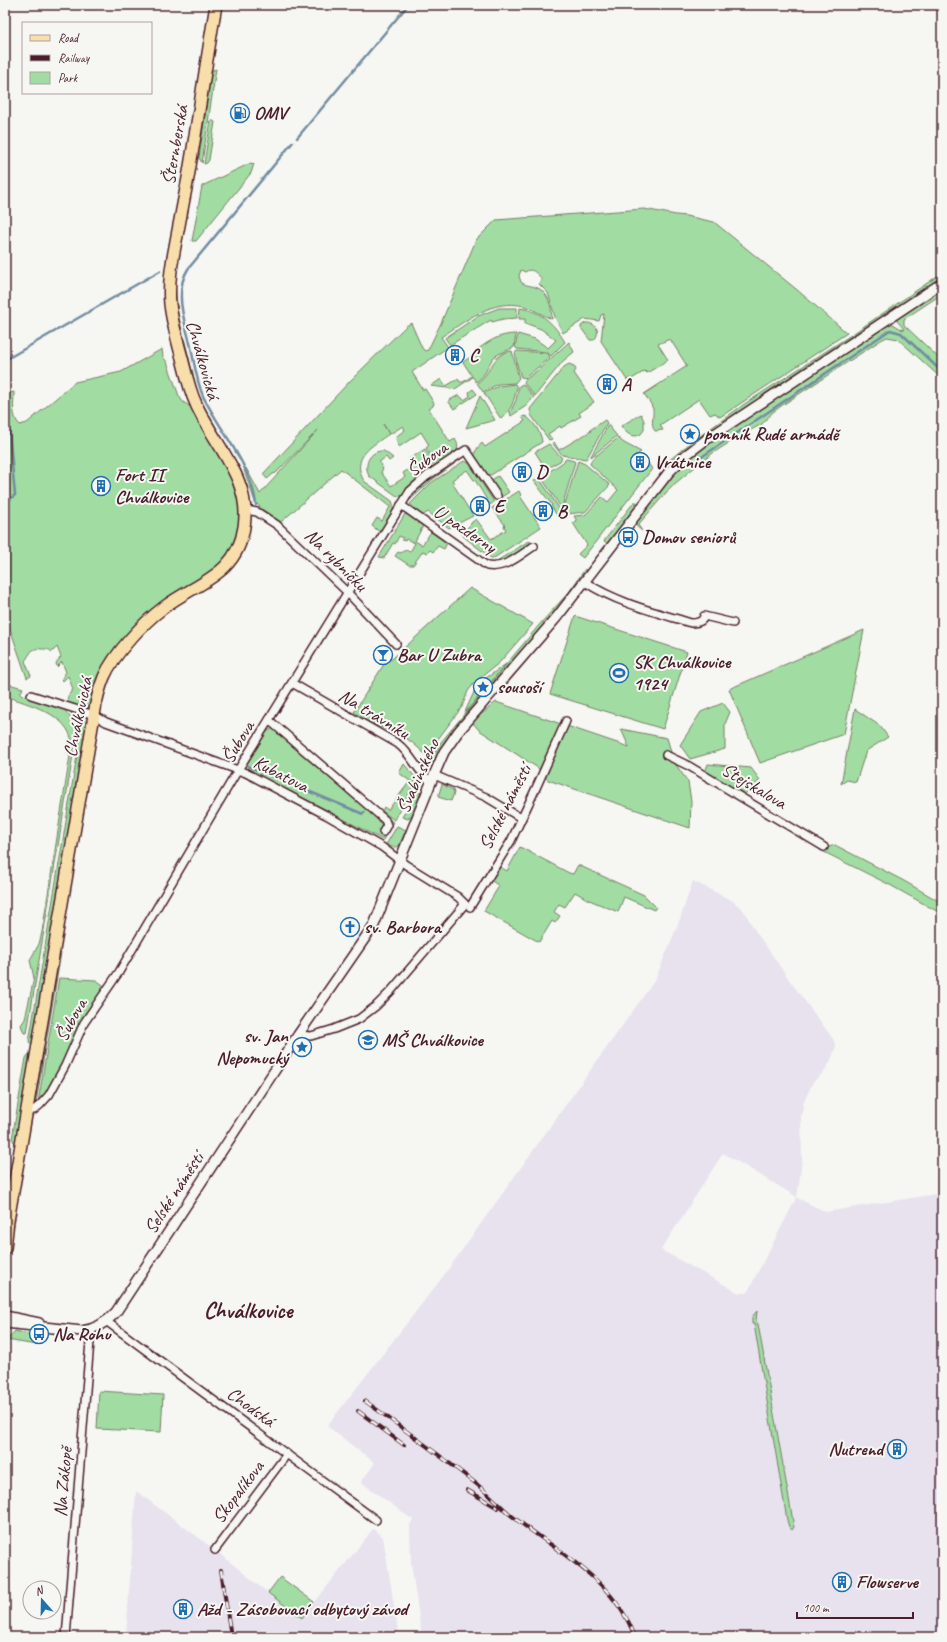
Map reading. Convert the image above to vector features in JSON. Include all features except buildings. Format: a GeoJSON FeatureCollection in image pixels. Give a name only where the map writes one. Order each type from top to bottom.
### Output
{"type":"FeatureCollection","features":[{"type":"Feature","properties":{"kind":"main road","name":"Šternberská"},"geometry":{"type":"LineString","coordinates":[[169,291],[172,265],[199,115],[216,5]]}},
{"type":"Feature","properties":{"kind":"main road","name":"Chválkovická"},"geometry":{"type":"LineString","coordinates":[[5,1248],[6,1226],[27,1112],[94,715],[103,679],[110,665],[147,622],[174,601],[214,578],[230,561],[243,536],[246,510],[242,491],[236,475],[200,413],[191,393],[174,328],[169,291]]}},
{"type":"Feature","properties":{"kind":"street","name":"Švabinského"},"geometry":{"type":"LineString","coordinates":[[400,861],[432,778],[444,752],[458,732],[557,617],[679,462],[700,444],[942,283]]}},
{"type":"Feature","properties":{"kind":"street","name":"Šubova"},"geometry":{"type":"LineString","coordinates":[[27,1112],[34,1110],[40,1105],[52,1090],[65,1066],[84,1023],[119,972],[238,770],[410,491],[423,479],[466,450],[497,496]]}},
{"type":"Feature","properties":{"kind":"street","name":"U pazderny"},"geometry":{"type":"LineString","coordinates":[[401,505],[487,566],[499,567],[534,546]]}},
{"type":"Feature","properties":{"kind":"street","name":"Na rybníčku"},"geometry":{"type":"LineString","coordinates":[[246,510],[257,512],[273,521],[347,592],[396,644]]}},
{"type":"Feature","properties":{"kind":"street"},"geometry":{"type":"LineString","coordinates":[[585,582],[604,594],[691,623],[699,622],[704,616],[734,623]]}},
{"type":"Feature","properties":{"kind":"street","name":"Na trávníku"},"geometry":{"type":"LineString","coordinates":[[292,683],[398,744],[409,754],[425,777],[432,778]]}},
{"type":"Feature","properties":{"kind":"street","name":"Kubatova"},"geometry":{"type":"LineString","coordinates":[[31,695],[94,715],[106,722],[238,770],[326,815],[382,847],[400,861],[458,897],[468,905]]}},
{"type":"Feature","properties":{"kind":"street","name":"Kubatova"},"geometry":{"type":"LineString","coordinates":[[269,720],[385,820],[387,825],[383,832]]}},
{"type":"Feature","properties":{"kind":"street","name":"Selské náměstí"},"geometry":{"type":"LineString","coordinates":[[298,1035],[311,1036],[334,1029],[359,1019],[376,1006],[396,986],[468,905],[511,840],[566,720]]}},
{"type":"Feature","properties":{"kind":"street","name":"Stejskalova"},"geometry":{"type":"LineString","coordinates":[[666,755],[689,766],[824,847]]}},
{"type":"Feature","properties":{"kind":"street"},"geometry":{"type":"LineString","coordinates":[[432,778],[486,797],[521,818]]}},
{"type":"Feature","properties":{"kind":"street","name":"Selské náměstí"},"geometry":{"type":"LineString","coordinates":[[5,1323],[76,1331],[91,1329],[106,1321],[121,1305],[298,1035],[374,925],[400,861]]}},
{"type":"Feature","properties":{"kind":"street","name":"Selské náměstí"},"geometry":{"type":"LineString","coordinates":[[5,1316],[32,1320],[54,1328]]}},
{"type":"Feature","properties":{"kind":"street","name":"Chodská"},"geometry":{"type":"LineString","coordinates":[[106,1321],[376,1520]]}},
{"type":"Feature","properties":{"kind":"street","name":"Na Zákopě"},"geometry":{"type":"LineString","coordinates":[[66,1637],[91,1329]]}},
{"type":"Feature","properties":{"kind":"street","name":"Skopalíkova"},"geometry":{"type":"LineString","coordinates":[[215,1550],[287,1454]]}},
{"type":"Feature","properties":{"kind":"shaded area"},"geometry":{"type":"Polygon","coordinates":[[[693,881],[733,901],[744,911],[754,929],[833,1039],[836,1046],[830,1062],[824,1072],[813,1082],[804,1101],[801,1118],[802,1160],[797,1198],[826,1212],[942,1193],[942,1631],[910,1637],[422,1637],[411,1563],[410,1525],[413,1520],[361,1482],[375,1463],[327,1426],[445,1274],[655,980],[679,922],[693,881]],[[723,1153],[661,1250],[739,1293],[747,1293],[797,1197],[723,1153]]]}},
{"type":"Feature","properties":{"kind":"shaded area"},"geometry":{"type":"Polygon","coordinates":[[[136,1491],[302,1618],[373,1529],[383,1537],[399,1637],[126,1637],[136,1491]]]}},
{"type":"Feature","properties":{"kind":"green space"},"geometry":{"type":"Polygon","coordinates":[[[216,69],[202,163],[199,158],[211,73],[216,69]]]}},
{"type":"Feature","properties":{"kind":"green space"},"geometry":{"type":"Polygon","coordinates":[[[211,120],[215,122],[209,160],[204,164],[211,120]]]}},
{"type":"Feature","properties":{"kind":"green space"},"geometry":{"type":"Polygon","coordinates":[[[251,163],[254,164],[251,173],[196,241],[192,241],[202,186],[251,163]]]}},
{"type":"Feature","properties":{"kind":"green space"},"geometry":{"type":"Polygon","coordinates":[[[644,209],[714,222],[847,333],[720,417],[715,413],[710,415],[699,399],[660,425],[663,430],[655,431],[652,423],[653,409],[644,394],[687,366],[670,339],[658,344],[668,360],[647,373],[645,371],[630,380],[629,378],[627,380],[601,341],[604,314],[601,315],[599,321],[585,319],[563,333],[555,317],[548,293],[539,284],[541,278],[532,270],[525,272],[521,270],[519,276],[521,282],[539,289],[546,295],[550,304],[552,319],[524,306],[512,304],[490,308],[480,312],[441,337],[448,347],[412,372],[423,390],[425,389],[434,403],[429,409],[450,442],[455,439],[458,448],[454,454],[437,464],[426,448],[429,445],[421,432],[399,447],[396,439],[398,435],[405,430],[403,426],[390,434],[383,424],[389,434],[370,448],[361,459],[360,473],[364,481],[392,501],[392,513],[380,532],[372,526],[377,518],[382,521],[390,507],[341,469],[281,522],[262,509],[255,502],[244,470],[246,468],[260,494],[318,430],[276,473],[267,479],[263,474],[350,381],[406,326],[411,323],[422,348],[425,351],[428,350],[476,240],[496,220],[644,209]]]}},
{"type":"Feature","properties":{"kind":"green space"},"geometry":{"type":"Polygon","coordinates":[[[942,273],[942,278],[666,468],[662,466],[689,444],[743,405],[851,335],[942,273]]]}},
{"type":"Feature","properties":{"kind":"green space"},"geometry":{"type":"Polygon","coordinates":[[[175,284],[178,314],[198,394],[241,470],[249,490],[199,400],[179,328],[174,295],[175,284]]]}},
{"type":"Feature","properties":{"kind":"green space"},"geometry":{"type":"Polygon","coordinates":[[[942,287],[942,294],[904,319],[904,325],[942,361],[942,379],[898,339],[887,337],[784,404],[773,412],[762,424],[713,453],[671,487],[638,525],[642,531],[635,525],[634,523],[679,468],[705,445],[889,324],[893,324],[903,330],[904,329],[897,321],[897,317],[942,287]]]}},
{"type":"Feature","properties":{"kind":"green space"},"geometry":{"type":"Polygon","coordinates":[[[499,308],[517,308],[517,318],[503,319],[492,322],[491,320],[450,345],[445,338],[478,316],[499,308]]]}},
{"type":"Feature","properties":{"kind":"green space"},"geometry":{"type":"Polygon","coordinates":[[[520,308],[535,312],[547,320],[552,324],[565,342],[551,356],[547,352],[517,349],[515,347],[518,334],[535,339],[548,348],[556,340],[541,329],[525,323],[525,319],[519,319],[520,308]]]}},
{"type":"Feature","properties":{"kind":"green space"},"geometry":{"type":"Polygon","coordinates":[[[585,323],[592,324],[596,328],[597,333],[594,340],[590,340],[581,328],[581,326],[585,323]]]}},
{"type":"Feature","properties":{"kind":"green space"},"geometry":{"type":"Polygon","coordinates":[[[516,334],[514,347],[494,357],[485,373],[476,382],[473,377],[455,389],[431,386],[441,379],[446,386],[458,379],[460,382],[463,382],[472,376],[463,362],[475,354],[474,352],[498,337],[516,334]]]}},
{"type":"Feature","properties":{"kind":"green space"},"geometry":{"type":"Polygon","coordinates":[[[569,342],[574,352],[563,361],[535,396],[524,383],[525,380],[569,342]]]}},
{"type":"Feature","properties":{"kind":"green space"},"geometry":{"type":"Polygon","coordinates":[[[162,349],[163,357],[167,362],[179,396],[183,402],[191,407],[230,473],[238,497],[240,520],[238,533],[231,550],[221,564],[151,612],[90,706],[84,709],[67,703],[68,696],[73,689],[68,676],[63,681],[62,678],[66,672],[62,662],[57,667],[56,663],[61,657],[57,647],[52,652],[47,649],[36,649],[32,651],[25,661],[31,676],[27,678],[5,614],[5,479],[8,447],[5,394],[14,392],[15,418],[20,425],[27,423],[75,382],[121,372],[162,349]]]}},
{"type":"Feature","properties":{"kind":"green space"},"geometry":{"type":"Polygon","coordinates":[[[512,351],[519,378],[515,383],[498,384],[483,392],[477,383],[482,379],[500,355],[512,351]]]}},
{"type":"Feature","properties":{"kind":"green space"},"geometry":{"type":"Polygon","coordinates":[[[517,351],[547,353],[550,357],[525,378],[521,377],[517,365],[515,353],[517,351]]]}},
{"type":"Feature","properties":{"kind":"green space"},"geometry":{"type":"Polygon","coordinates":[[[569,364],[574,366],[576,370],[574,373],[594,402],[579,413],[581,416],[561,428],[560,426],[548,434],[552,439],[549,440],[531,415],[530,409],[564,367],[569,364]]]}},
{"type":"Feature","properties":{"kind":"green space"},"geometry":{"type":"Polygon","coordinates":[[[515,384],[517,387],[512,404],[508,412],[501,419],[484,393],[499,386],[515,384]]]}},
{"type":"Feature","properties":{"kind":"green space"},"geometry":{"type":"Polygon","coordinates":[[[523,384],[534,397],[526,406],[511,416],[510,413],[516,400],[519,386],[523,384]]]}},
{"type":"Feature","properties":{"kind":"green space"},"geometry":{"type":"Polygon","coordinates":[[[473,389],[477,394],[454,409],[448,401],[459,395],[464,400],[470,396],[469,392],[473,389]]]}},
{"type":"Feature","properties":{"kind":"green space"},"geometry":{"type":"Polygon","coordinates":[[[480,396],[495,420],[466,428],[480,396]]]}},
{"type":"Feature","properties":{"kind":"green space"},"geometry":{"type":"Polygon","coordinates":[[[641,414],[644,421],[644,430],[640,435],[634,436],[625,431],[621,426],[641,414]]]}},
{"type":"Feature","properties":{"kind":"green space"},"geometry":{"type":"Polygon","coordinates":[[[525,416],[531,420],[536,427],[542,442],[491,475],[486,475],[475,459],[475,452],[482,443],[485,447],[525,421],[522,417],[525,416]]]}},
{"type":"Feature","properties":{"kind":"green space"},"geometry":{"type":"Polygon","coordinates":[[[605,420],[607,423],[586,459],[562,455],[552,443],[554,442],[559,450],[591,431],[590,430],[605,420]]]}},
{"type":"Feature","properties":{"kind":"green space"},"geometry":{"type":"Polygon","coordinates":[[[608,425],[617,436],[591,457],[591,456],[608,425]]]}},
{"type":"Feature","properties":{"kind":"green space"},"geometry":{"type":"Polygon","coordinates":[[[618,438],[641,452],[635,456],[637,459],[632,462],[637,470],[648,463],[652,469],[583,558],[578,554],[587,545],[573,523],[577,521],[574,516],[585,515],[602,497],[608,502],[618,490],[590,464],[592,459],[618,438]]]}},
{"type":"Feature","properties":{"kind":"green space"},"geometry":{"type":"Polygon","coordinates":[[[549,444],[562,458],[560,461],[546,469],[535,452],[549,444]]]}},
{"type":"Feature","properties":{"kind":"green space"},"geometry":{"type":"Polygon","coordinates":[[[425,449],[435,465],[401,496],[397,496],[369,476],[367,471],[367,463],[369,459],[375,453],[384,451],[393,458],[389,461],[386,457],[379,462],[383,469],[381,472],[391,486],[405,477],[403,473],[414,466],[409,459],[425,449]]]}},
{"type":"Feature","properties":{"kind":"green space"},"geometry":{"type":"Polygon","coordinates":[[[462,458],[432,480],[409,501],[418,489],[432,476],[449,464],[462,458]]]}},
{"type":"Feature","properties":{"kind":"green space"},"geometry":{"type":"Polygon","coordinates":[[[566,459],[575,462],[562,507],[541,477],[566,459]]]}},
{"type":"Feature","properties":{"kind":"green space"},"geometry":{"type":"Polygon","coordinates":[[[464,461],[469,463],[494,502],[490,505],[467,470],[452,480],[473,516],[449,528],[428,512],[422,516],[410,504],[431,483],[464,461]]]}},
{"type":"Feature","properties":{"kind":"green space"},"geometry":{"type":"Polygon","coordinates":[[[578,461],[585,464],[610,485],[585,512],[567,514],[563,510],[578,461]]]}},
{"type":"Feature","properties":{"kind":"green space"},"geometry":{"type":"Polygon","coordinates":[[[498,476],[509,492],[500,498],[493,484],[493,479],[498,476]]]}},
{"type":"Feature","properties":{"kind":"green space"},"geometry":{"type":"Polygon","coordinates":[[[539,478],[561,511],[560,516],[558,517],[551,506],[552,505],[534,481],[539,478]]]}},
{"type":"Feature","properties":{"kind":"green space"},"geometry":{"type":"Polygon","coordinates":[[[519,491],[520,496],[541,527],[494,558],[491,558],[464,537],[462,533],[476,519],[491,539],[506,530],[505,525],[492,508],[519,491]]]}},
{"type":"Feature","properties":{"kind":"green space"},"geometry":{"type":"Polygon","coordinates":[[[634,502],[637,502],[633,511],[609,545],[604,541],[634,502]]]}},
{"type":"Feature","properties":{"kind":"green space"},"geometry":{"type":"Polygon","coordinates":[[[405,514],[409,515],[423,526],[415,541],[422,545],[431,532],[447,543],[444,549],[438,546],[433,552],[430,550],[427,553],[423,551],[413,565],[409,565],[395,556],[398,552],[400,553],[406,550],[410,552],[415,543],[406,539],[405,541],[402,540],[403,538],[399,536],[395,544],[393,543],[384,558],[379,557],[405,514]]]}},
{"type":"Feature","properties":{"kind":"green space"},"geometry":{"type":"Polygon","coordinates":[[[531,541],[533,543],[500,563],[500,559],[531,541]]]}},
{"type":"Feature","properties":{"kind":"green space"},"geometry":{"type":"Polygon","coordinates":[[[585,569],[587,574],[549,621],[544,620],[543,622],[545,626],[461,722],[448,738],[433,763],[427,765],[441,742],[540,624],[569,592],[585,569]]]}},
{"type":"Feature","properties":{"kind":"green space"},"geometry":{"type":"Polygon","coordinates":[[[470,588],[533,624],[499,663],[476,681],[468,691],[462,707],[426,755],[407,739],[373,724],[354,712],[386,661],[392,659],[470,588]]]}},
{"type":"Feature","properties":{"kind":"green space","name":"SK Chválkovice 1924"},"geometry":{"type":"Polygon","coordinates":[[[575,616],[687,652],[663,729],[550,694],[575,616]]]}},
{"type":"Feature","properties":{"kind":"green space"},"geometry":{"type":"Polygon","coordinates":[[[864,630],[844,734],[760,763],[729,689],[864,630]]]}},
{"type":"Feature","properties":{"kind":"green space"},"geometry":{"type":"Polygon","coordinates":[[[506,664],[464,714],[475,690],[482,687],[482,684],[479,683],[506,664]]]}},
{"type":"Feature","properties":{"kind":"green space"},"geometry":{"type":"Polygon","coordinates":[[[5,683],[23,688],[20,694],[63,708],[74,722],[77,731],[27,1033],[24,1033],[21,1025],[25,1019],[34,978],[30,960],[39,944],[42,932],[72,743],[69,733],[56,717],[36,707],[5,696],[5,683]]]}},
{"type":"Feature","properties":{"kind":"green space"},"geometry":{"type":"Polygon","coordinates":[[[496,702],[629,747],[621,729],[667,738],[674,762],[688,782],[691,801],[690,828],[548,780],[538,768],[479,730],[472,722],[496,702]]]}},
{"type":"Feature","properties":{"kind":"green space"},"geometry":{"type":"Polygon","coordinates":[[[723,703],[730,712],[725,724],[725,749],[690,759],[680,745],[701,712],[723,703]]]}},
{"type":"Feature","properties":{"kind":"green space"},"geometry":{"type":"Polygon","coordinates":[[[855,709],[880,726],[888,737],[866,751],[856,782],[847,780],[841,784],[855,709]]]}},
{"type":"Feature","properties":{"kind":"green space"},"geometry":{"type":"Polygon","coordinates":[[[70,711],[81,716],[85,721],[86,728],[32,1046],[29,1042],[80,738],[79,725],[70,711]]]}},
{"type":"Feature","properties":{"kind":"green space"},"geometry":{"type":"Polygon","coordinates":[[[273,728],[344,787],[382,825],[384,834],[391,823],[378,811],[393,822],[383,840],[248,769],[247,763],[266,732],[273,728]]]}},
{"type":"Feature","properties":{"kind":"green space"},"geometry":{"type":"Polygon","coordinates":[[[404,764],[415,777],[415,783],[394,820],[382,811],[384,807],[388,810],[410,781],[399,773],[404,764]]]}},
{"type":"Feature","properties":{"kind":"green space"},"geometry":{"type":"Polygon","coordinates":[[[708,764],[751,768],[760,780],[745,794],[705,772],[708,764]]]}},
{"type":"Feature","properties":{"kind":"green space"},"geometry":{"type":"Polygon","coordinates":[[[442,784],[453,790],[454,793],[451,801],[438,797],[442,784]]]}},
{"type":"Feature","properties":{"kind":"green space"},"geometry":{"type":"Polygon","coordinates":[[[417,792],[421,793],[411,817],[410,816],[408,819],[402,817],[417,792]]]}},
{"type":"Feature","properties":{"kind":"green space"},"geometry":{"type":"Polygon","coordinates":[[[397,826],[406,830],[399,846],[392,847],[386,845],[387,843],[397,826]]]}},
{"type":"Feature","properties":{"kind":"green space"},"geometry":{"type":"Polygon","coordinates":[[[835,845],[904,881],[942,903],[942,914],[890,885],[820,850],[835,845]]]}},
{"type":"Feature","properties":{"kind":"green space"},"geometry":{"type":"Polygon","coordinates":[[[520,847],[569,873],[573,874],[578,865],[644,895],[656,907],[654,910],[624,897],[618,912],[587,899],[575,892],[565,907],[559,904],[554,912],[560,916],[555,923],[552,921],[539,942],[484,911],[499,886],[489,879],[497,865],[507,871],[520,847]]]}},
{"type":"Feature","properties":{"kind":"green space"},"geometry":{"type":"Polygon","coordinates":[[[61,953],[36,1103],[34,1100],[35,1091],[58,954],[61,953]]]}},
{"type":"Feature","properties":{"kind":"green space"},"geometry":{"type":"Polygon","coordinates":[[[59,978],[96,980],[106,987],[80,1022],[56,1078],[50,1089],[38,1103],[59,978]]]}},
{"type":"Feature","properties":{"kind":"green space"},"geometry":{"type":"Polygon","coordinates":[[[31,1053],[15,1143],[12,1139],[26,1058],[31,1053]]]}},
{"type":"Feature","properties":{"kind":"green space"},"geometry":{"type":"Polygon","coordinates":[[[757,1311],[756,1321],[758,1324],[794,1527],[792,1530],[789,1527],[787,1520],[754,1324],[752,1324],[752,1317],[757,1311]]]}},
{"type":"Feature","properties":{"kind":"green space"},"geometry":{"type":"Polygon","coordinates":[[[15,1331],[32,1335],[32,1337],[36,1338],[38,1336],[36,1345],[7,1340],[15,1331]]]}},
{"type":"Feature","properties":{"kind":"green space"},"geometry":{"type":"Polygon","coordinates":[[[99,1391],[163,1395],[161,1432],[97,1429],[99,1391]]]}},
{"type":"Feature","properties":{"kind":"green space"},"geometry":{"type":"Polygon","coordinates":[[[280,1577],[314,1602],[302,1618],[268,1593],[280,1577]]]}},
{"type":"Feature","properties":{"kind":"waterway"},"geometry":{"type":"LineString","coordinates":[[297,138],[408,5]]}},
{"type":"Feature","properties":{"kind":"waterway"},"geometry":{"type":"LineString","coordinates":[[256,505],[254,491],[249,477],[203,396],[182,313],[181,288],[188,269],[293,142]]}},
{"type":"Feature","properties":{"kind":"waterway"},"geometry":{"type":"LineString","coordinates":[[5,360],[160,271]]}},
{"type":"Feature","properties":{"kind":"waterway"},"geometry":{"type":"LineString","coordinates":[[700,458],[890,330],[901,333],[942,372]]}},
{"type":"Feature","properties":{"kind":"waterway"},"geometry":{"type":"LineString","coordinates":[[5,388],[15,495],[5,503]]}},
{"type":"Feature","properties":{"kind":"waterway"},"geometry":{"type":"LineString","coordinates":[[248,766],[363,814],[364,812]]}},
{"type":"Feature","properties":{"kind":"railway"},"geometry":{"type":"LineString","coordinates":[[365,1401],[484,1490],[512,1516],[582,1568],[599,1583],[613,1599],[626,1617],[635,1637]]}},
{"type":"Feature","properties":{"kind":"railway"},"geometry":{"type":"LineString","coordinates":[[358,1411],[404,1445]]}},
{"type":"Feature","properties":{"kind":"railway"},"geometry":{"type":"LineString","coordinates":[[467,1490],[498,1508]]}},
{"type":"Feature","properties":{"kind":"railway"},"geometry":{"type":"LineString","coordinates":[[221,1570],[231,1637]]}},
{"type":"Feature","properties":{"kind":"place","name":"OMV"},"geometry":{"type":"Point","coordinates":[240,113]}},
{"type":"Feature","properties":{"kind":"place","name":"C"},"geometry":{"type":"Point","coordinates":[455,355]}},
{"type":"Feature","properties":{"kind":"place","name":"A"},"geometry":{"type":"Point","coordinates":[607,384]}},
{"type":"Feature","properties":{"kind":"place","name":"pomník Rudé armádě"},"geometry":{"type":"Point","coordinates":[690,434]}},
{"type":"Feature","properties":{"kind":"place","name":"Vrátnice"},"geometry":{"type":"Point","coordinates":[640,462]}},
{"type":"Feature","properties":{"kind":"place","name":"D"},"geometry":{"type":"Point","coordinates":[522,472]}},
{"type":"Feature","properties":{"kind":"place","name":"Fort II Chválkovice"},"geometry":{"type":"Point","coordinates":[101,486]}},
{"type":"Feature","properties":{"kind":"place","name":"E"},"geometry":{"type":"Point","coordinates":[480,506]}},
{"type":"Feature","properties":{"kind":"place","name":"B"},"geometry":{"type":"Point","coordinates":[543,511]}},
{"type":"Feature","properties":{"kind":"place","name":"Domov seniorů"},"geometry":{"type":"Point","coordinates":[628,537]}},
{"type":"Feature","properties":{"kind":"place","name":"Bar U Zubra"},"geometry":{"type":"Point","coordinates":[383,655]}},
{"type":"Feature","properties":{"kind":"place","name":"SK Chválkovice 1924"},"geometry":{"type":"Point","coordinates":[619,673]}},
{"type":"Feature","properties":{"kind":"place","name":"sousoší"},"geometry":{"type":"Point","coordinates":[483,687]}},
{"type":"Feature","properties":{"kind":"place","name":"sv. Barbora"},"geometry":{"type":"Point","coordinates":[350,927]}},
{"type":"Feature","properties":{"kind":"place","name":"MŠ Chválkovice"},"geometry":{"type":"Point","coordinates":[368,1040]}},
{"type":"Feature","properties":{"kind":"place","name":"sv. Jan Nepomucký"},"geometry":{"type":"Point","coordinates":[302,1047]}},
{"type":"Feature","properties":{"kind":"place","name":"Na Rohu"},"geometry":{"type":"Point","coordinates":[39,1334]}},
{"type":"Feature","properties":{"kind":"place","name":"Nutrend"},"geometry":{"type":"Point","coordinates":[897,1449]}},
{"type":"Feature","properties":{"kind":"place","name":"Flowserve"},"geometry":{"type":"Point","coordinates":[842,1582]}},
{"type":"Feature","properties":{"kind":"place","name":"Ažd - Zásobovací odbytový závod"},"geometry":{"type":"Point","coordinates":[183,1609]}},
{"type":"Feature","properties":{"kind":"district","name":"Chválkovice"},"geometry":{"type":"Point","coordinates":[248,1310]}}]}
